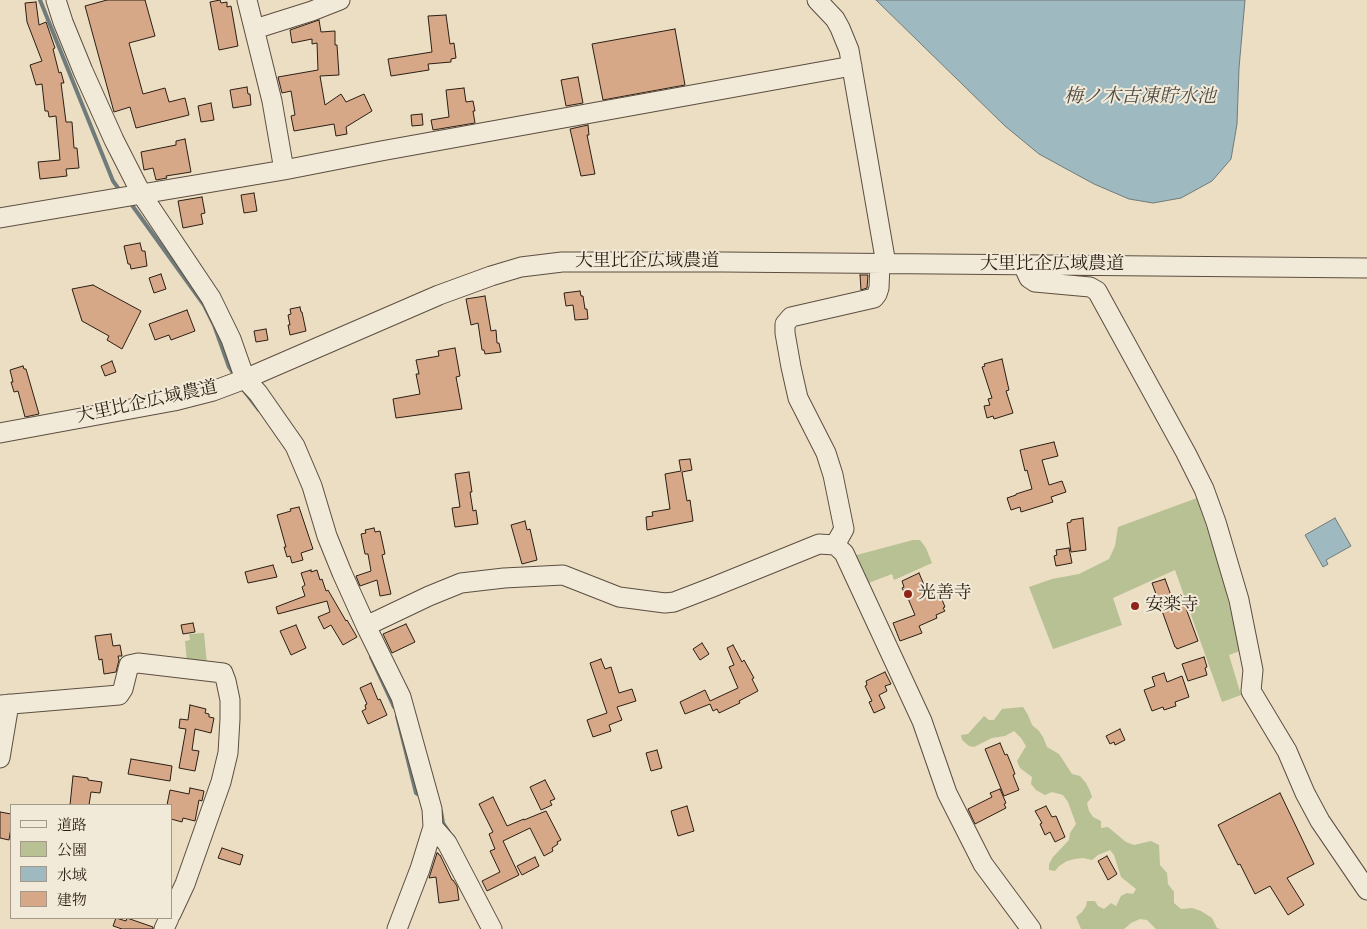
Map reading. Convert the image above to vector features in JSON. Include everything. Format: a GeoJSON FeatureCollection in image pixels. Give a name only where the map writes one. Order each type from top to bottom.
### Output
{"type":"FeatureCollection","features":[{"type":"Feature","properties":{"kind":"street"},"geometry":{"type":"LineString","coordinates":[[56,0],[83,70],[114,140],[142,195],[211,298],[231,339],[245,379],[295,446],[312,486],[338,563],[401,697],[432,809],[433,827],[420,869],[397,929]]}},
{"type":"Feature","properties":{"kind":"street"},"geometry":{"type":"LineString","coordinates":[[247,0],[272,102],[284,170]]}},
{"type":"Feature","properties":{"kind":"street"},"geometry":{"type":"LineString","coordinates":[[255,29],[340,0]]}},
{"type":"Feature","properties":{"kind":"street"},"geometry":{"type":"LineString","coordinates":[[817,0],[835,19],[847,45],[852,66],[883,264],[879,288],[874,298],[790,317],[785,324],[788,350],[798,398],[826,453],[833,475],[844,529],[835,545]]}},
{"type":"Feature","properties":{"kind":"street"},"geometry":{"type":"LineString","coordinates":[[0,218],[284,170],[852,66]]}},
{"type":"Feature","properties":{"kind":"street","name":"大里比企広域農道"},"geometry":{"type":"LineString","coordinates":[[0,433],[174,401],[213,391],[439,295],[521,267],[562,262],[1367,268]]}},
{"type":"Feature","properties":{"kind":"street"},"geometry":{"type":"LineString","coordinates":[[1023,265],[1029,278],[1035,282],[1090,286],[1097,291],[1204,489],[1216,522],[1239,600],[1253,670],[1252,691],[1287,751],[1305,793],[1320,821],[1367,890]]}},
{"type":"Feature","properties":{"kind":"street"},"geometry":{"type":"LineString","coordinates":[[366,626],[461,583],[504,578],[563,575],[619,597],[665,603],[674,602],[819,544],[835,545],[844,552],[922,721],[947,794],[983,864],[1031,929]]}},
{"type":"Feature","properties":{"kind":"street"},"geometry":{"type":"LineString","coordinates":[[0,758],[4,704],[119,695],[123,689],[129,665],[138,663],[223,673],[230,700],[228,753],[188,876],[172,912]]}},
{"type":"Feature","properties":{"kind":"street"},"geometry":{"type":"LineString","coordinates":[[433,827],[447,843],[492,929]]}},
{"type":"Feature","properties":{"kind":"green space"},"geometry":{"type":"Polygon","coordinates":[[[1197,498],[1220,568],[1239,643],[1240,651],[1229,655],[1241,695],[1222,702],[1175,570],[1113,598],[1122,625],[1053,649],[1029,587],[1052,579],[1079,574],[1109,559],[1115,546],[1118,527],[1197,498]]]}},
{"type":"Feature","properties":{"kind":"green space"},"geometry":{"type":"Polygon","coordinates":[[[913,540],[920,540],[926,548],[932,563],[894,580],[892,574],[866,584],[853,556],[913,540]]]}},
{"type":"Feature","properties":{"kind":"green space"},"geometry":{"type":"Polygon","coordinates":[[[204,633],[207,664],[187,662],[185,641],[190,640],[189,634],[204,633]]]}},
{"type":"Feature","properties":{"kind":"green space"},"geometry":{"type":"Polygon","coordinates":[[[1023,707],[1032,725],[1043,737],[1047,747],[1059,754],[1072,774],[1080,776],[1086,783],[1092,797],[1087,803],[1089,811],[1093,817],[1101,821],[1101,828],[1108,827],[1126,842],[1134,845],[1151,841],[1159,845],[1160,865],[1167,873],[1168,884],[1174,892],[1174,903],[1181,909],[1192,908],[1201,911],[1212,918],[1217,928],[1220,929],[1156,929],[1147,920],[1140,919],[1124,929],[1081,929],[1076,917],[1082,912],[1087,901],[1095,901],[1098,906],[1104,909],[1111,903],[1116,906],[1121,896],[1127,893],[1133,894],[1136,889],[1121,877],[1114,855],[1110,850],[1092,860],[1075,859],[1067,861],[1055,871],[1049,870],[1049,864],[1053,857],[1069,840],[1070,833],[1076,824],[1068,802],[1063,795],[1052,792],[1045,795],[1036,790],[1031,784],[1032,777],[1020,768],[1017,761],[1026,746],[1014,731],[1005,736],[992,738],[974,747],[969,746],[962,740],[961,735],[968,734],[984,716],[989,720],[994,720],[1002,709],[1023,707]]]}},
{"type":"Feature","properties":{"kind":"water","name":"梅ノ木古凍貯水池"},"geometry":{"type":"Polygon","coordinates":[[[876,0],[1245,0],[1239,68],[1237,124],[1231,159],[1212,181],[1181,198],[1153,203],[1129,199],[1094,184],[1039,154],[1005,126],[876,0]]]}},
{"type":"Feature","properties":{"kind":"water"},"geometry":{"type":"Polygon","coordinates":[[[1335,518],[1351,546],[1326,560],[1328,564],[1323,567],[1305,535],[1335,518]]]}},
{"type":"Feature","properties":{"kind":"building"},"geometry":{"type":"Polygon","coordinates":[[[107,0],[145,0],[155,36],[129,43],[143,94],[165,88],[169,102],[185,98],[189,115],[136,128],[130,107],[114,112],[85,6],[107,0]]]}},
{"type":"Feature","properties":{"kind":"building"},"geometry":{"type":"Polygon","coordinates":[[[220,0],[221,3],[227,2],[227,7],[231,6],[238,46],[219,50],[210,2],[220,0]]]}},
{"type":"Feature","properties":{"kind":"building"},"geometry":{"type":"Polygon","coordinates":[[[36,2],[39,25],[46,22],[55,48],[53,49],[59,73],[61,72],[64,83],[61,83],[66,122],[72,122],[74,148],[77,148],[79,168],[66,169],[67,176],[40,179],[38,162],[60,160],[56,116],[49,117],[48,111],[45,111],[42,84],[36,85],[30,65],[42,61],[27,22],[25,3],[36,2]]]}},
{"type":"Feature","properties":{"kind":"building"},"geometry":{"type":"Polygon","coordinates":[[[446,15],[450,44],[454,43],[456,58],[451,59],[451,62],[428,64],[429,70],[391,76],[388,59],[432,52],[428,16],[446,15]]]}},
{"type":"Feature","properties":{"kind":"building"},"geometry":{"type":"Polygon","coordinates":[[[319,20],[321,32],[335,31],[335,45],[337,45],[339,75],[320,76],[325,105],[341,94],[346,102],[364,94],[372,111],[346,127],[347,134],[336,136],[334,124],[294,131],[291,116],[295,115],[291,91],[282,93],[278,77],[318,70],[317,43],[312,44],[312,39],[292,43],[290,30],[319,20]]]}},
{"type":"Feature","properties":{"kind":"building"},"geometry":{"type":"Polygon","coordinates":[[[675,29],[685,85],[603,100],[592,44],[675,29]]]}},
{"type":"Feature","properties":{"kind":"building"},"geometry":{"type":"Polygon","coordinates":[[[578,77],[583,103],[566,106],[561,80],[578,77]]]}},
{"type":"Feature","properties":{"kind":"building"},"geometry":{"type":"Polygon","coordinates":[[[247,87],[251,105],[233,108],[230,90],[247,87]]]}},
{"type":"Feature","properties":{"kind":"building"},"geometry":{"type":"Polygon","coordinates":[[[464,88],[466,102],[473,101],[475,123],[433,130],[431,120],[449,117],[446,90],[464,88]]]}},
{"type":"Feature","properties":{"kind":"building"},"geometry":{"type":"Polygon","coordinates":[[[211,103],[214,120],[201,122],[198,106],[211,103]]]}},
{"type":"Feature","properties":{"kind":"building"},"geometry":{"type":"Polygon","coordinates":[[[422,114],[423,125],[412,126],[411,115],[422,114]]]}},
{"type":"Feature","properties":{"kind":"building"},"geometry":{"type":"Polygon","coordinates":[[[588,125],[589,135],[587,135],[595,174],[581,176],[570,129],[588,125]]]}},
{"type":"Feature","properties":{"kind":"building"},"geometry":{"type":"Polygon","coordinates":[[[185,139],[191,172],[166,176],[167,178],[156,180],[153,168],[144,170],[141,152],[176,145],[176,141],[185,139]]]}},
{"type":"Feature","properties":{"kind":"building"},"geometry":{"type":"Polygon","coordinates":[[[254,193],[257,211],[244,213],[241,195],[254,193]]]}},
{"type":"Feature","properties":{"kind":"building"},"geometry":{"type":"Polygon","coordinates":[[[202,197],[205,213],[201,214],[203,224],[183,228],[178,201],[202,197]]]}},
{"type":"Feature","properties":{"kind":"building"},"geometry":{"type":"Polygon","coordinates":[[[140,243],[142,251],[145,251],[147,266],[131,269],[124,246],[140,243]]]}},
{"type":"Feature","properties":{"kind":"building"},"geometry":{"type":"Polygon","coordinates":[[[161,274],[166,289],[154,293],[149,278],[161,274]]]}},
{"type":"Feature","properties":{"kind":"building"},"geometry":{"type":"Polygon","coordinates":[[[860,275],[868,275],[867,288],[861,290],[860,275]]]}},
{"type":"Feature","properties":{"kind":"building"},"geometry":{"type":"Polygon","coordinates":[[[93,285],[141,311],[122,349],[107,340],[109,336],[82,321],[72,289],[93,285]]]}},
{"type":"Feature","properties":{"kind":"building"},"geometry":{"type":"Polygon","coordinates":[[[580,291],[581,296],[583,296],[585,309],[587,309],[588,319],[575,320],[573,305],[566,306],[564,293],[580,291]]]}},
{"type":"Feature","properties":{"kind":"building"},"geometry":{"type":"Polygon","coordinates":[[[485,296],[491,331],[496,330],[497,343],[499,343],[501,352],[485,354],[484,350],[482,350],[478,323],[471,325],[466,299],[485,296]]]}},
{"type":"Feature","properties":{"kind":"building"},"geometry":{"type":"Polygon","coordinates":[[[300,307],[306,331],[290,335],[288,315],[291,314],[290,309],[300,307]]]}},
{"type":"Feature","properties":{"kind":"building"},"geometry":{"type":"Polygon","coordinates":[[[187,310],[195,331],[171,340],[169,335],[155,340],[149,324],[187,310]]]}},
{"type":"Feature","properties":{"kind":"building"},"geometry":{"type":"Polygon","coordinates":[[[266,329],[268,340],[256,342],[254,331],[266,329]]]}},
{"type":"Feature","properties":{"kind":"building"},"geometry":{"type":"Polygon","coordinates":[[[455,348],[460,376],[456,377],[462,409],[396,418],[393,399],[420,394],[416,374],[419,374],[416,360],[439,356],[438,351],[455,348]]]}},
{"type":"Feature","properties":{"kind":"building"},"geometry":{"type":"Polygon","coordinates":[[[1002,359],[1009,390],[1006,391],[1013,413],[994,419],[993,416],[987,418],[984,406],[990,405],[988,399],[992,398],[982,367],[985,366],[984,364],[1002,359]]]}},
{"type":"Feature","properties":{"kind":"building"},"geometry":{"type":"Polygon","coordinates":[[[112,361],[116,372],[105,376],[101,366],[112,361]]]}},
{"type":"Feature","properties":{"kind":"building"},"geometry":{"type":"Polygon","coordinates":[[[23,366],[26,369],[39,414],[25,417],[18,391],[14,392],[10,370],[23,366]]]}},
{"type":"Feature","properties":{"kind":"building"},"geometry":{"type":"Polygon","coordinates":[[[1054,442],[1058,456],[1042,460],[1049,485],[1062,481],[1066,492],[1051,497],[1053,502],[1021,512],[1020,507],[1011,510],[1007,498],[1032,489],[1020,450],[1054,442]]]}},
{"type":"Feature","properties":{"kind":"building"},"geometry":{"type":"Polygon","coordinates":[[[690,459],[692,470],[682,472],[687,501],[690,500],[693,521],[647,530],[646,517],[653,516],[652,512],[670,509],[665,474],[681,471],[679,460],[690,459]]]}},
{"type":"Feature","properties":{"kind":"building"},"geometry":{"type":"Polygon","coordinates":[[[469,472],[473,511],[476,510],[478,524],[455,527],[452,508],[460,507],[455,474],[469,472]]]}},
{"type":"Feature","properties":{"kind":"building"},"geometry":{"type":"Polygon","coordinates":[[[299,507],[313,549],[301,553],[303,560],[292,563],[290,556],[287,557],[277,515],[299,507]]]}},
{"type":"Feature","properties":{"kind":"building"},"geometry":{"type":"Polygon","coordinates":[[[1083,518],[1086,550],[1071,552],[1067,523],[1071,522],[1071,520],[1083,518]]]}},
{"type":"Feature","properties":{"kind":"building"},"geometry":{"type":"Polygon","coordinates":[[[525,521],[527,530],[530,529],[537,560],[522,564],[511,525],[525,521]]]}},
{"type":"Feature","properties":{"kind":"building"},"geometry":{"type":"Polygon","coordinates":[[[374,528],[375,532],[380,531],[385,554],[382,555],[391,594],[380,596],[377,580],[360,586],[356,576],[371,571],[368,554],[365,554],[361,534],[366,533],[365,530],[374,528]]]}},
{"type":"Feature","properties":{"kind":"building"},"geometry":{"type":"Polygon","coordinates":[[[1069,548],[1072,563],[1056,566],[1054,556],[1057,555],[1056,550],[1069,548]]]}},
{"type":"Feature","properties":{"kind":"building"},"geometry":{"type":"Polygon","coordinates":[[[273,565],[277,577],[248,583],[245,572],[273,565]]]}},
{"type":"Feature","properties":{"kind":"building"},"geometry":{"type":"Polygon","coordinates":[[[311,570],[311,572],[317,570],[326,591],[328,590],[357,637],[343,645],[331,625],[324,629],[318,617],[330,612],[327,601],[278,614],[276,607],[305,596],[302,587],[305,585],[301,573],[311,570]]]}},
{"type":"Feature","properties":{"kind":"building"},"geometry":{"type":"Polygon","coordinates":[[[919,573],[927,592],[931,590],[935,599],[941,597],[945,611],[936,615],[937,618],[919,626],[922,633],[900,641],[893,623],[915,615],[902,588],[904,587],[902,581],[919,573]]]}},
{"type":"Feature","properties":{"kind":"building"},"geometry":{"type":"Polygon","coordinates":[[[1165,579],[1172,598],[1181,595],[1198,641],[1177,649],[1152,583],[1165,579]]]}},
{"type":"Feature","properties":{"kind":"building"},"geometry":{"type":"Polygon","coordinates":[[[193,623],[195,632],[183,634],[181,625],[193,623]]]}},
{"type":"Feature","properties":{"kind":"building"},"geometry":{"type":"Polygon","coordinates":[[[406,624],[415,642],[392,653],[383,634],[406,624]]]}},
{"type":"Feature","properties":{"kind":"building"},"geometry":{"type":"Polygon","coordinates":[[[296,625],[306,648],[291,655],[280,631],[296,625]]]}},
{"type":"Feature","properties":{"kind":"building"},"geometry":{"type":"Polygon","coordinates":[[[111,634],[113,646],[120,645],[122,656],[118,656],[116,672],[104,674],[102,659],[99,660],[95,636],[111,634]]]}},
{"type":"Feature","properties":{"kind":"building"},"geometry":{"type":"Polygon","coordinates":[[[702,643],[709,654],[700,660],[693,649],[702,643]]]}},
{"type":"Feature","properties":{"kind":"building"},"geometry":{"type":"Polygon","coordinates":[[[733,645],[742,662],[744,660],[754,678],[752,679],[758,691],[739,701],[740,703],[719,713],[717,709],[713,711],[710,704],[685,714],[680,702],[705,690],[710,701],[738,688],[729,667],[734,665],[727,648],[733,645]]]}},
{"type":"Feature","properties":{"kind":"building"},"geometry":{"type":"Polygon","coordinates":[[[1204,657],[1207,675],[1188,681],[1182,664],[1204,657]]]}},
{"type":"Feature","properties":{"kind":"building"},"geometry":{"type":"Polygon","coordinates":[[[601,659],[605,669],[611,667],[619,693],[632,689],[636,701],[617,707],[622,720],[609,725],[611,731],[593,737],[587,720],[607,713],[590,663],[601,659]]]}},
{"type":"Feature","properties":{"kind":"building"},"geometry":{"type":"Polygon","coordinates":[[[885,672],[891,684],[885,686],[887,691],[879,695],[885,708],[874,713],[869,702],[872,701],[865,686],[867,685],[866,681],[885,672]]]}},
{"type":"Feature","properties":{"kind":"building"},"geometry":{"type":"Polygon","coordinates":[[[1164,673],[1167,682],[1182,676],[1189,697],[1175,702],[1176,706],[1164,710],[1163,707],[1152,711],[1144,690],[1155,686],[1152,677],[1164,673]]]}},
{"type":"Feature","properties":{"kind":"building"},"geometry":{"type":"Polygon","coordinates":[[[371,683],[387,715],[368,724],[362,711],[366,709],[365,705],[367,704],[360,688],[371,683]]]}},
{"type":"Feature","properties":{"kind":"building"},"geometry":{"type":"Polygon","coordinates":[[[190,705],[206,709],[205,713],[209,714],[209,717],[214,718],[211,733],[195,729],[192,750],[199,751],[195,771],[179,768],[186,729],[179,728],[180,719],[188,720],[190,705]]]}},
{"type":"Feature","properties":{"kind":"building"},"geometry":{"type":"Polygon","coordinates":[[[1120,729],[1125,740],[1115,745],[1114,742],[1110,744],[1106,736],[1120,729]]]}},
{"type":"Feature","properties":{"kind":"building"},"geometry":{"type":"Polygon","coordinates":[[[1000,743],[1012,766],[1015,774],[1013,775],[1019,790],[1004,796],[985,749],[1000,743]]]}},
{"type":"Feature","properties":{"kind":"building"},"geometry":{"type":"Polygon","coordinates":[[[657,750],[662,768],[651,771],[646,753],[657,750]]]}},
{"type":"Feature","properties":{"kind":"building"},"geometry":{"type":"Polygon","coordinates":[[[131,759],[172,766],[170,781],[128,774],[131,759]]]}},
{"type":"Feature","properties":{"kind":"building"},"geometry":{"type":"Polygon","coordinates":[[[73,776],[102,782],[100,793],[91,792],[89,804],[70,804],[73,776]]]}},
{"type":"Feature","properties":{"kind":"building"},"geometry":{"type":"Polygon","coordinates":[[[545,780],[555,799],[550,801],[552,805],[541,810],[530,787],[545,780]]]}},
{"type":"Feature","properties":{"kind":"building"},"geometry":{"type":"Polygon","coordinates":[[[190,788],[204,791],[202,801],[199,800],[195,821],[183,818],[182,822],[172,819],[172,804],[167,804],[170,790],[189,794],[190,788]]]}},
{"type":"Feature","properties":{"kind":"building"},"geometry":{"type":"Polygon","coordinates":[[[1000,789],[1006,803],[1004,804],[1006,808],[975,824],[968,809],[992,797],[990,793],[1000,789]]]}},
{"type":"Feature","properties":{"kind":"building"},"geometry":{"type":"Polygon","coordinates":[[[1280,793],[1314,864],[1287,878],[1304,905],[1288,915],[1270,886],[1255,894],[1218,825],[1280,793]]]}},
{"type":"Feature","properties":{"kind":"building"},"geometry":{"type":"Polygon","coordinates":[[[493,797],[507,826],[546,811],[561,840],[552,848],[553,851],[544,856],[530,828],[503,841],[519,875],[487,891],[482,881],[500,872],[490,851],[495,849],[489,834],[493,832],[479,804],[493,797]]]}},
{"type":"Feature","properties":{"kind":"building"},"geometry":{"type":"Polygon","coordinates":[[[687,806],[694,831],[678,836],[671,811],[687,806]]]}},
{"type":"Feature","properties":{"kind":"building"},"geometry":{"type":"Polygon","coordinates":[[[1046,806],[1052,817],[1056,816],[1065,837],[1055,842],[1050,832],[1045,835],[1040,824],[1042,823],[1035,811],[1046,806]]]}},
{"type":"Feature","properties":{"kind":"building"},"geometry":{"type":"Polygon","coordinates":[[[0,812],[10,814],[9,840],[0,838],[0,812]]]}},
{"type":"Feature","properties":{"kind":"building"},"geometry":{"type":"Polygon","coordinates":[[[222,848],[243,855],[240,865],[218,858],[222,848]]]}},
{"type":"Feature","properties":{"kind":"building"},"geometry":{"type":"Polygon","coordinates":[[[437,853],[440,855],[457,886],[459,900],[439,903],[436,877],[429,878],[437,853]]]}},
{"type":"Feature","properties":{"kind":"building"},"geometry":{"type":"Polygon","coordinates":[[[1107,856],[1117,874],[1108,880],[1098,861],[1107,856]]]}},
{"type":"Feature","properties":{"kind":"building"},"geometry":{"type":"Polygon","coordinates":[[[535,857],[539,866],[522,875],[517,866],[535,857]]]}},
{"type":"Feature","properties":{"kind":"building"},"geometry":{"type":"Polygon","coordinates":[[[116,919],[126,921],[130,919],[153,927],[153,929],[122,929],[113,926],[116,919]]]}},
{"type":"Feature","properties":{"kind":"waterway"},"geometry":{"type":"LineString","coordinates":[[40,0],[113,181],[121,192]]}},
{"type":"Feature","properties":{"kind":"waterway"},"geometry":{"type":"LineString","coordinates":[[129,201],[204,305],[214,325],[229,367],[235,376]]}},
{"type":"Feature","properties":{"kind":"waterway"},"geometry":{"type":"LineString","coordinates":[[242,388],[259,410]]}},
{"type":"Feature","properties":{"kind":"waterway"},"geometry":{"type":"LineString","coordinates":[[371,657],[394,707]]}},
{"type":"Feature","properties":{"kind":"waterway"},"geometry":{"type":"LineString","coordinates":[[397,716],[416,793],[421,796]]}},
{"type":"Feature","properties":{"kind":"waterway"},"geometry":{"type":"LineString","coordinates":[[441,811],[443,823],[449,832]]}},
{"type":"Feature","properties":{"kind":"place","name":"光善寺"},"geometry":{"type":"Point","coordinates":[908,594]}},
{"type":"Feature","properties":{"kind":"place","name":"安楽寺"},"geometry":{"type":"Point","coordinates":[1135,606]}}]}
